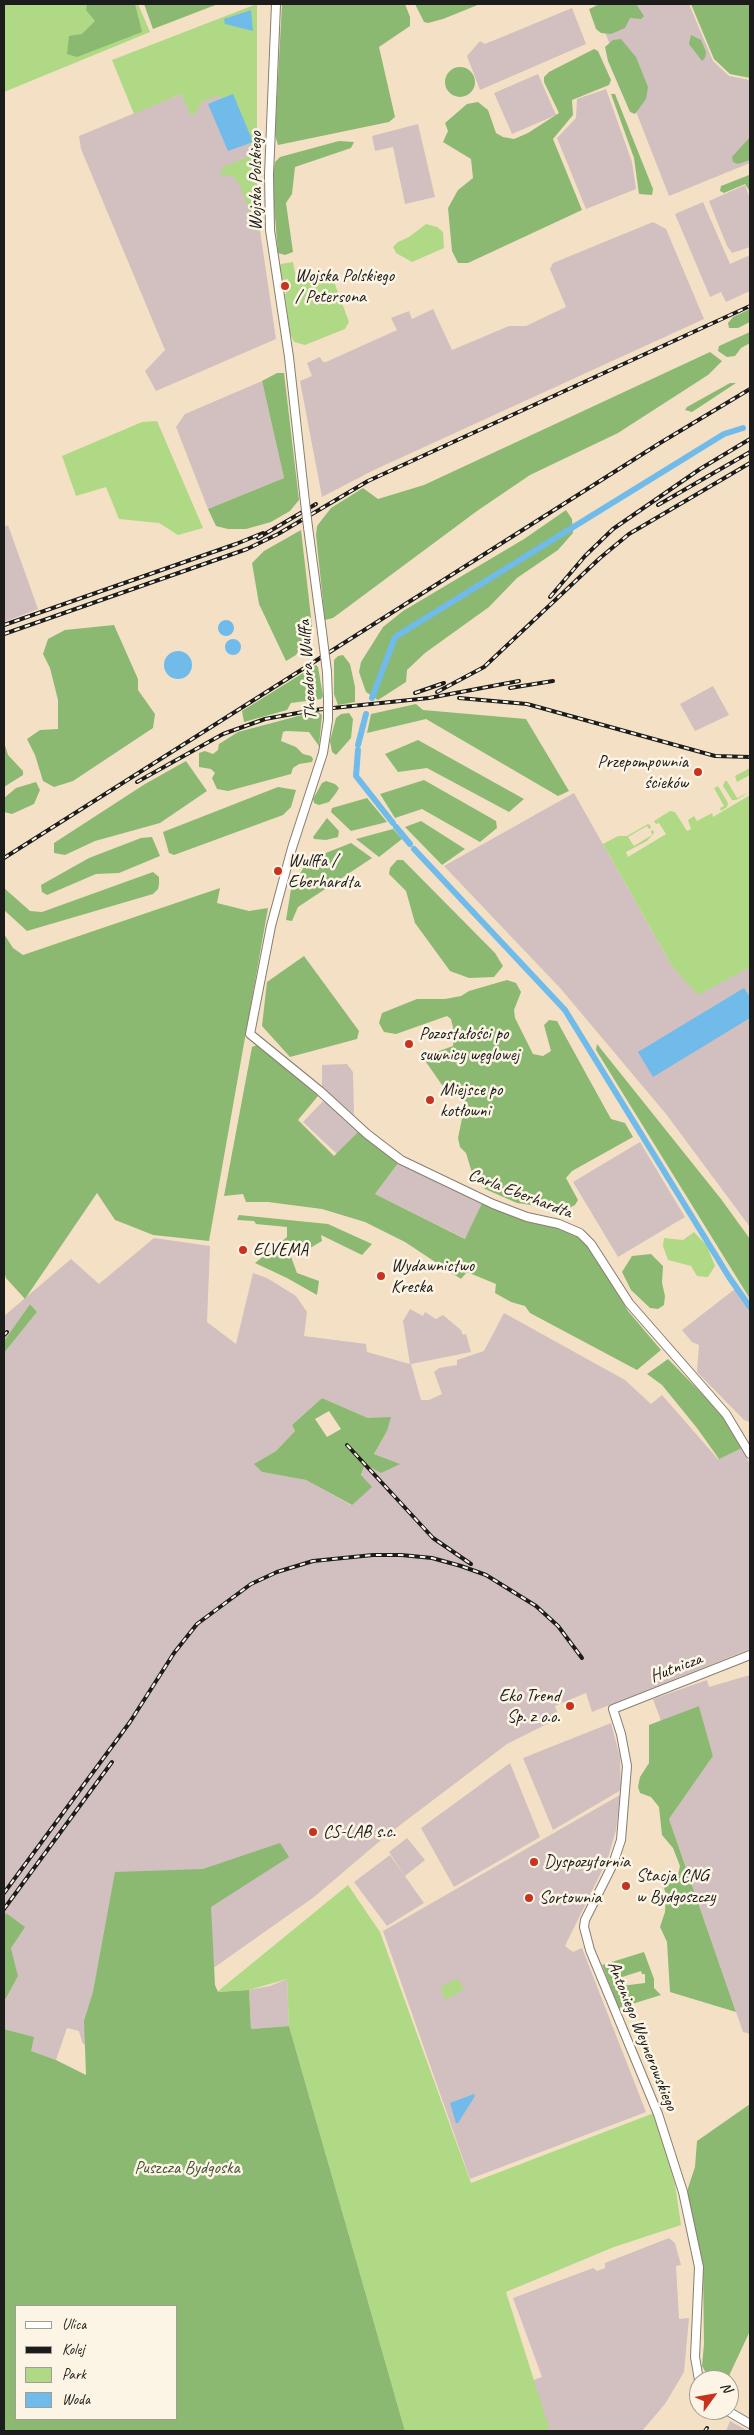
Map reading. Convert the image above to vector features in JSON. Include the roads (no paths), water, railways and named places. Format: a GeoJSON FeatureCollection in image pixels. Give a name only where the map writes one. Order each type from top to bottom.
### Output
{"type":"FeatureCollection","features":[{"type":"Feature","properties":{"kind":"street","name":"Wojska Polskiego"},"geometry":{"type":"LineString","coordinates":[[276,4],[269,175],[270,230],[289,357]]}},
{"type":"Feature","properties":{"kind":"street","name":"Theodora Wulffa"},"geometry":{"type":"LineString","coordinates":[[250,1034],[272,922],[292,848],[322,753],[328,720],[322,632],[289,357]]}},
{"type":"Feature","properties":{"kind":"street","name":"Carla Eberhardta"},"geometry":{"type":"LineString","coordinates":[[250,1034],[320,1091],[367,1134],[401,1160],[493,1204],[527,1217],[559,1224],[580,1233],[592,1244],[629,1303],[726,1414],[750,1454]]}},
{"type":"Feature","properties":{"kind":"street","name":"Hutnicza"},"geometry":{"type":"LineString","coordinates":[[612,1709],[750,1655]]}},
{"type":"Feature","properties":{"kind":"street","name":"Antoniego Weynerowskiego"},"geometry":{"type":"LineString","coordinates":[[612,1709],[621,1734],[627,1766],[621,1840],[613,1864],[585,1920],[584,1928],[590,1950],[658,2114],[683,2192],[699,2267],[695,2357],[698,2370]]}},
{"type":"Feature","properties":{"kind":"street"},"geometry":{"type":"LineString","coordinates":[[739,2418],[750,2424]]}},
{"type":"Feature","properties":{"kind":"water"},"geometry":{"type":"Polygon","coordinates":[[[251,10],[253,31],[225,24],[224,19],[251,10]]]}},
{"type":"Feature","properties":{"kind":"water"},"geometry":{"type":"Polygon","coordinates":[[[233,94],[253,142],[228,151],[208,104],[233,94]]]}},
{"type":"Feature","properties":{"kind":"water"},"geometry":{"type":"Polygon","coordinates":[[[226,620],[234,628],[226,636],[218,628],[226,620]]]}},
{"type":"Feature","properties":{"kind":"water"},"geometry":{"type":"Polygon","coordinates":[[[230,639],[236,639],[241,644],[239,653],[230,655],[225,650],[225,644],[230,639]]]}},
{"type":"Feature","properties":{"kind":"water"},"geometry":{"type":"Polygon","coordinates":[[[178,651],[188,655],[192,665],[188,675],[178,679],[168,675],[164,665],[168,655],[178,651]]]}},
{"type":"Feature","properties":{"kind":"water"},"geometry":{"type":"Polygon","coordinates":[[[744,988],[750,997],[750,1018],[653,1077],[638,1052],[744,988]]]}},
{"type":"Feature","properties":{"kind":"water"},"geometry":{"type":"Polygon","coordinates":[[[474,2094],[475,2096],[458,2123],[456,2123],[450,2103],[474,2094]]]}},
{"type":"Feature","properties":{"kind":"waterway"},"geometry":{"type":"LineString","coordinates":[[372,698],[395,637],[724,434],[743,428]]}},
{"type":"Feature","properties":{"kind":"waterway"},"geometry":{"type":"LineString","coordinates":[[358,745],[366,714]]}},
{"type":"Feature","properties":{"kind":"waterway"},"geometry":{"type":"LineString","coordinates":[[358,750],[356,776],[393,823]]}},
{"type":"Feature","properties":{"kind":"waterway"},"geometry":{"type":"LineString","coordinates":[[396,827],[410,844]]}},
{"type":"Feature","properties":{"kind":"waterway"},"geometry":{"type":"LineString","coordinates":[[414,849],[565,1010],[729,1277],[750,1307]]}},
{"type":"Feature","properties":{"kind":"railway"},"geometry":{"type":"LineString","coordinates":[[4,634],[247,549],[278,534],[368,481],[750,306]]}},
{"type":"Feature","properties":{"kind":"railway"},"geometry":{"type":"LineString","coordinates":[[4,858],[660,443],[750,389]]}},
{"type":"Feature","properties":{"kind":"railway"},"geometry":{"type":"LineString","coordinates":[[550,597],[585,556],[613,529],[700,469],[750,439]]}},
{"type":"Feature","properties":{"kind":"railway"},"geometry":{"type":"LineString","coordinates":[[658,505],[750,452]]}},
{"type":"Feature","properties":{"kind":"railway"},"geometry":{"type":"LineString","coordinates":[[437,692],[484,667],[600,558],[629,534],[750,463]]}},
{"type":"Feature","properties":{"kind":"railway"},"geometry":{"type":"LineString","coordinates":[[258,538],[316,504]]}},
{"type":"Feature","properties":{"kind":"railway"},"geometry":{"type":"LineString","coordinates":[[4,625],[263,533]]}},
{"type":"Feature","properties":{"kind":"railway"},"geometry":{"type":"LineString","coordinates":[[137,782],[223,734],[265,719],[314,710],[429,698],[519,681]]}},
{"type":"Feature","properties":{"kind":"railway"},"geometry":{"type":"LineString","coordinates":[[510,688],[553,681]]}},
{"type":"Feature","properties":{"kind":"railway"},"geometry":{"type":"LineString","coordinates":[[415,693],[444,683]]}},
{"type":"Feature","properties":{"kind":"railway"},"geometry":{"type":"LineString","coordinates":[[459,698],[527,704],[715,756],[750,757]]}},
{"type":"Feature","properties":{"kind":"railway"},"geometry":{"type":"LineString","coordinates":[[4,1335],[7,1332]]}},
{"type":"Feature","properties":{"kind":"railway"},"geometry":{"type":"LineString","coordinates":[[347,1445],[433,1538],[471,1564]]}},
{"type":"Feature","properties":{"kind":"railway"},"geometry":{"type":"LineString","coordinates":[[4,1893],[130,1722],[174,1653],[197,1624],[251,1584],[277,1572],[313,1561],[373,1555],[432,1558],[461,1566],[486,1575],[536,1606],[558,1626],[582,1658]]}},
{"type":"Feature","properties":{"kind":"railway"},"geometry":{"type":"LineString","coordinates":[[4,1909],[112,1762]]}},
{"type":"Feature","properties":{"kind":"place","name":"Wojska Polskiego / Petersona"},"geometry":{"type":"Point","coordinates":[285,286]}},
{"type":"Feature","properties":{"kind":"place","name":"Przepompownia ścieków"},"geometry":{"type":"Point","coordinates":[698,772]}},
{"type":"Feature","properties":{"kind":"place","name":"Wulffa / Eberhardta"},"geometry":{"type":"Point","coordinates":[278,871]}},
{"type":"Feature","properties":{"kind":"place","name":"Pozostałości po suwnicy węglowej"},"geometry":{"type":"Point","coordinates":[409,1044]}},
{"type":"Feature","properties":{"kind":"place","name":"Miejsce po kotłowni"},"geometry":{"type":"Point","coordinates":[430,1100]}},
{"type":"Feature","properties":{"kind":"place","name":"ELVEMA"},"geometry":{"type":"Point","coordinates":[243,1250]}},
{"type":"Feature","properties":{"kind":"place","name":"Wydawnictwo Kreska"},"geometry":{"type":"Point","coordinates":[381,1276]}},
{"type":"Feature","properties":{"kind":"place","name":"Eko Trend Sp. z o.o."},"geometry":{"type":"Point","coordinates":[570,1706]}},
{"type":"Feature","properties":{"kind":"place","name":"CS-LAB s.c."},"geometry":{"type":"Point","coordinates":[313,1832]}},
{"type":"Feature","properties":{"kind":"place","name":"Dyspozytornia"},"geometry":{"type":"Point","coordinates":[534,1862]}},
{"type":"Feature","properties":{"kind":"place","name":"Stacja CNG w Bydgoszczy"},"geometry":{"type":"Point","coordinates":[626,1886]}},
{"type":"Feature","properties":{"kind":"place","name":"Sortownia"},"geometry":{"type":"Point","coordinates":[529,1898]}},
{"type":"Feature","properties":{"kind":"park label","name":"Puszcza Bydgoska"},"geometry":{"type":"Point","coordinates":[187,2168]}}]}
